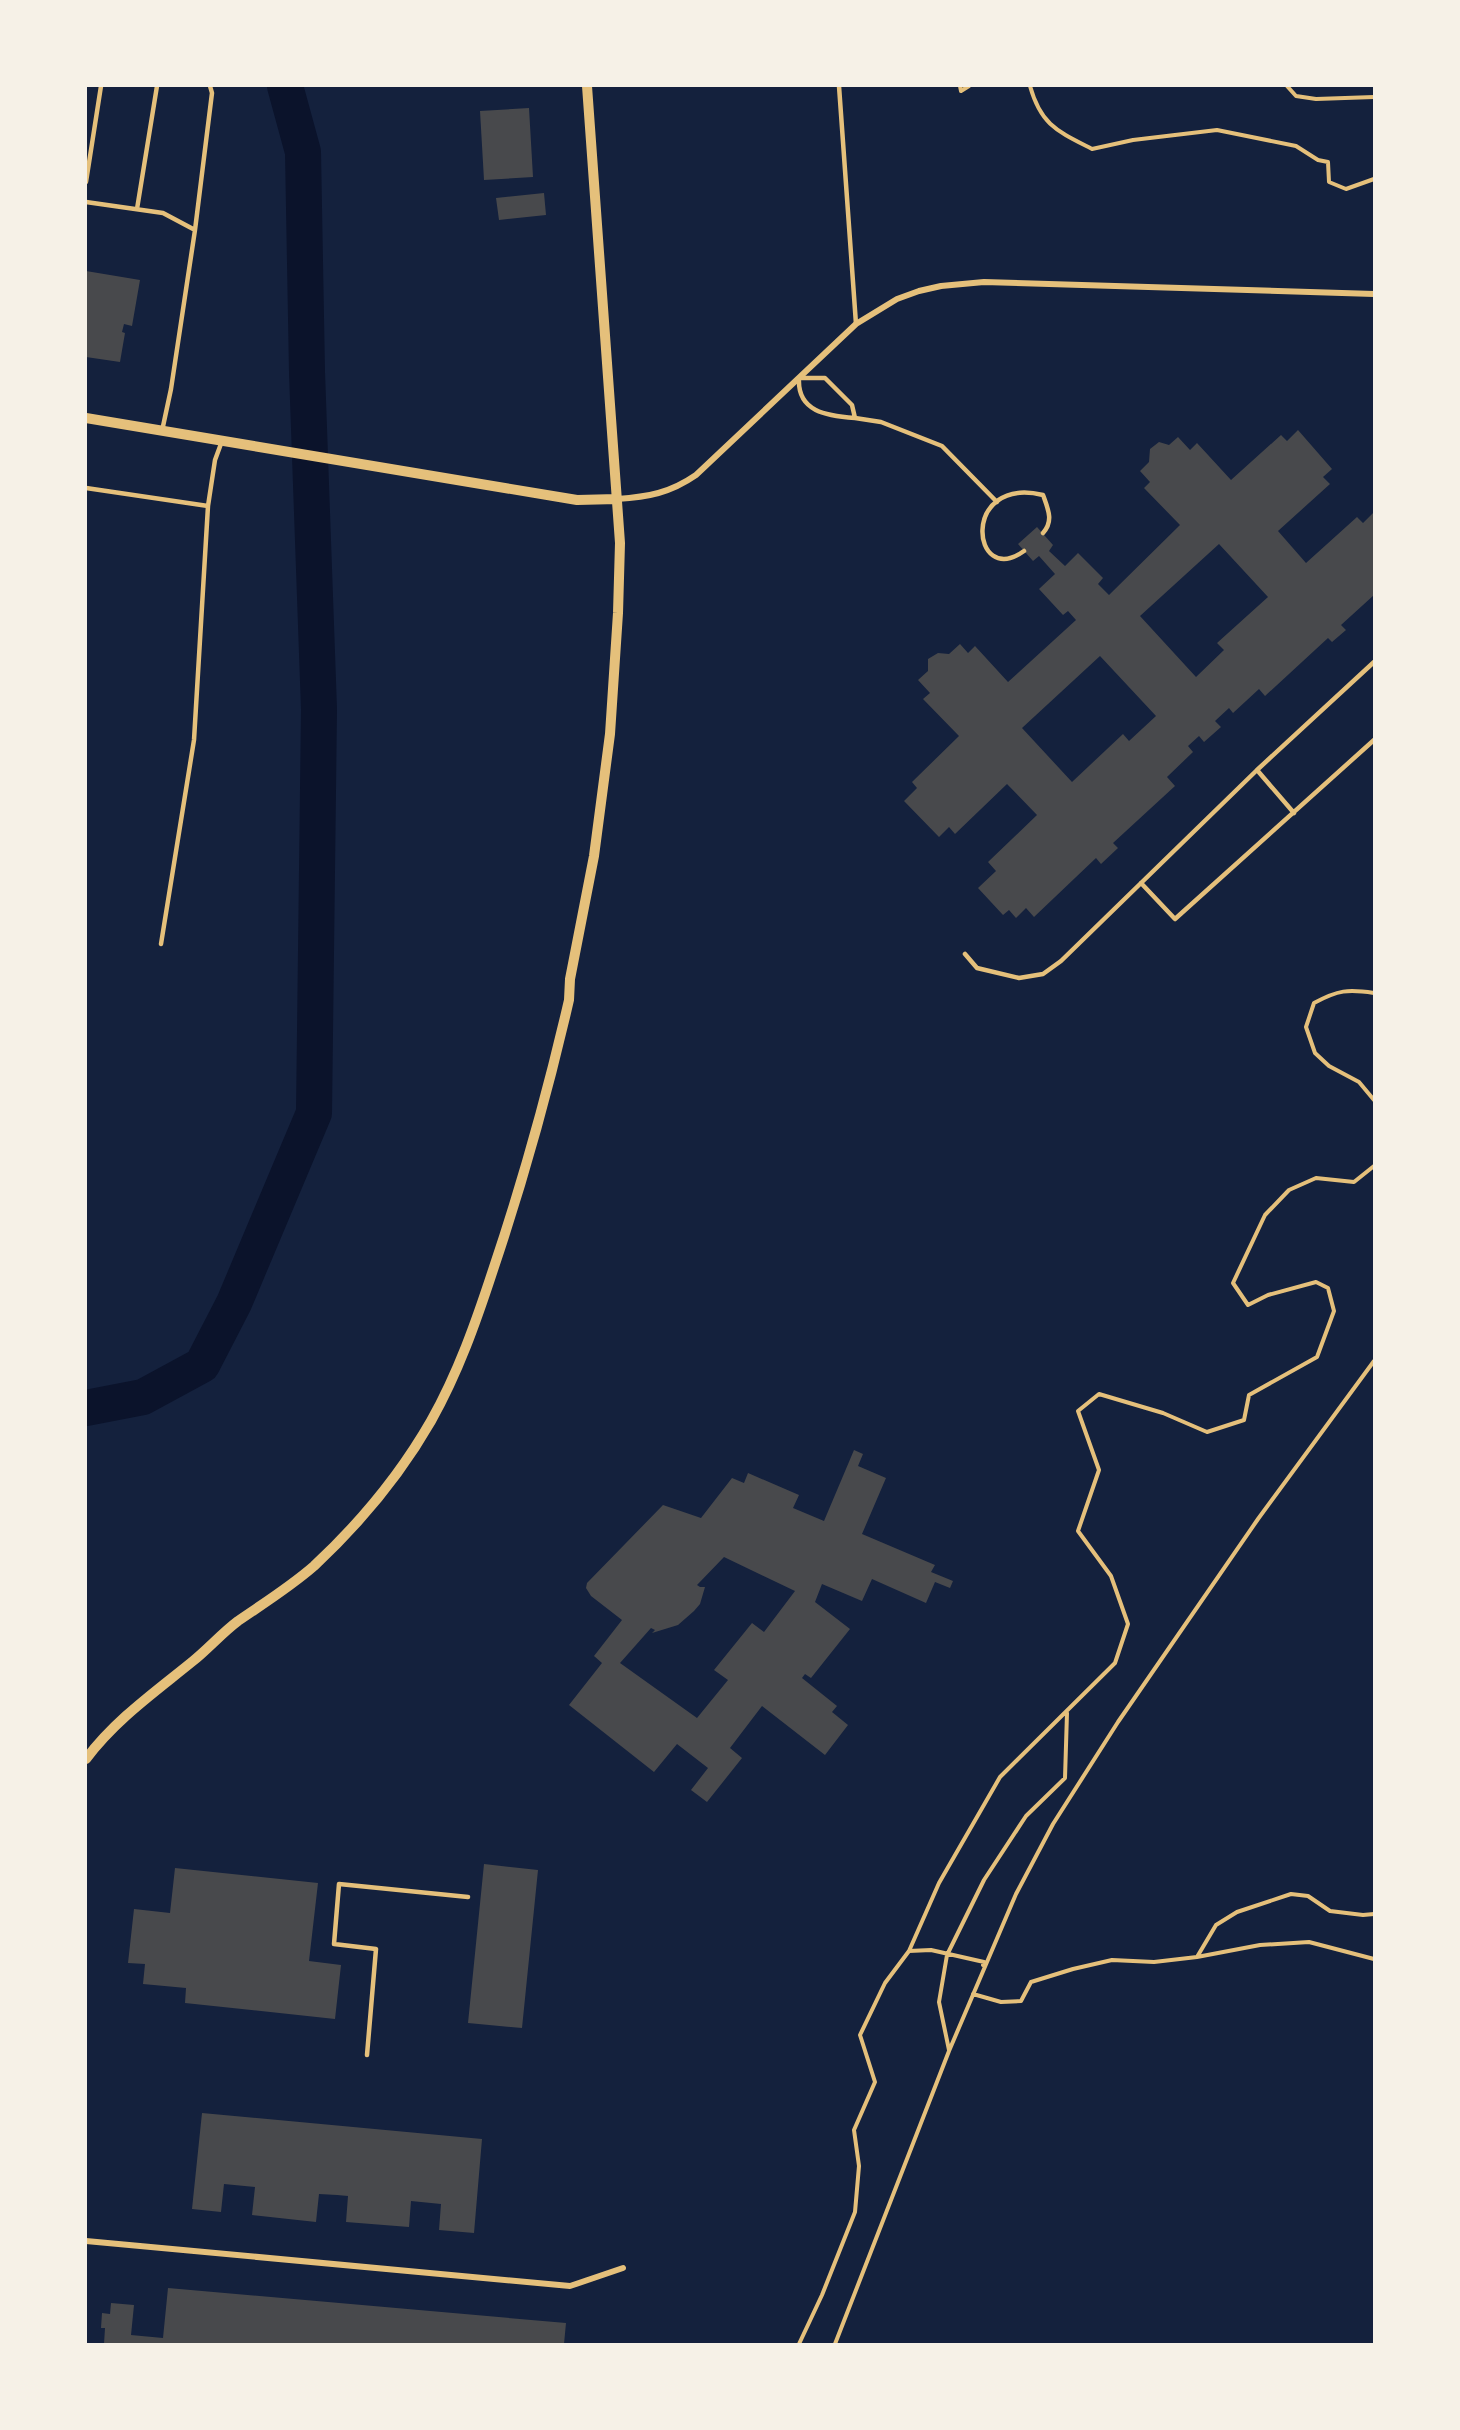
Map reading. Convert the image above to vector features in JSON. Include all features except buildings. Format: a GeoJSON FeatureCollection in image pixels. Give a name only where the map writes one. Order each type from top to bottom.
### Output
{"type":"FeatureCollection","features":[{"type":"Feature","properties":{"kind":"street"},"geometry":{"type":"LineString","coordinates":[[86,1758],[131,1711],[238,1622],[269,1602],[311,1568],[345,1536],[390,1483],[430,1422],[474,1329],[515,1208],[569,1000],[570,979],[596,846],[610,734],[618,613],[620,543],[587,86]]}},
{"type":"Feature","properties":{"kind":"street"},"geometry":{"type":"LineString","coordinates":[[86,418],[577,500],[658,495],[685,483],[696,475],[856,324],[897,299],[919,291],[962,283],[1374,294]]}},
{"type":"Feature","properties":{"kind":"street"},"geometry":{"type":"LineString","coordinates":[[86,2241],[570,2286],[623,2268]]}},
{"type":"Feature","properties":{"kind":"lane"},"geometry":{"type":"LineString","coordinates":[[86,182],[101,86]]}},
{"type":"Feature","properties":{"kind":"lane"},"geometry":{"type":"LineString","coordinates":[[137,209],[157,86]]}},
{"type":"Feature","properties":{"kind":"lane"},"geometry":{"type":"LineString","coordinates":[[162,431],[171,389],[195,231],[212,93],[210,86]]}},
{"type":"Feature","properties":{"kind":"lane"},"geometry":{"type":"LineString","coordinates":[[838,86],[856,324]]}},
{"type":"Feature","properties":{"kind":"lane"},"geometry":{"type":"LineString","coordinates":[[86,202],[163,213],[195,231]]}},
{"type":"Feature","properties":{"kind":"lane"},"geometry":{"type":"LineString","coordinates":[[855,418],[852,405],[825,378],[799,378],[798,392],[808,406],[832,416],[881,422],[942,446],[997,502]]}},
{"type":"Feature","properties":{"kind":"lane"},"geometry":{"type":"LineString","coordinates":[[161,944],[194,740],[208,506],[215,460],[222,441]]}},
{"type":"Feature","properties":{"kind":"lane"},"geometry":{"type":"LineString","coordinates":[[86,488],[208,506]]}},
{"type":"Feature","properties":{"kind":"lane"},"geometry":{"type":"LineString","coordinates":[[1024,551],[1016,557],[1004,558],[993,555],[984,547],[981,533],[984,516],[997,502],[1013,493],[1026,491],[1043,495],[1050,514],[1048,528],[1043,533]]}},
{"type":"Feature","properties":{"kind":"lane"},"geometry":{"type":"LineString","coordinates":[[965,954],[977,968],[1019,978],[1043,974],[1061,961],[1257,770],[1374,662]]}},
{"type":"Feature","properties":{"kind":"lane"},"geometry":{"type":"LineString","coordinates":[[1141,883],[1175,919],[1374,740]]}},
{"type":"Feature","properties":{"kind":"lane"},"geometry":{"type":"LineString","coordinates":[[1257,770],[1294,813]]}},
{"type":"Feature","properties":{"kind":"lane"},"geometry":{"type":"LineString","coordinates":[[367,2055],[376,1949],[334,1944],[339,1884],[468,1897]]}},
{"type":"Feature","properties":{"kind":"path"},"geometry":{"type":"LineString","coordinates":[[960,86],[961,91],[969,86]]}},
{"type":"Feature","properties":{"kind":"path"},"geometry":{"type":"LineString","coordinates":[[1030,86],[1036,107],[1047,122],[1061,133],[1092,149],[1133,140],[1217,130],[1296,146],[1318,160],[1328,162],[1329,182],[1346,189],[1374,179]]}},
{"type":"Feature","properties":{"kind":"path"},"geometry":{"type":"LineString","coordinates":[[1287,86],[1296,96],[1316,99],[1374,97]]}},
{"type":"Feature","properties":{"kind":"path"},"geometry":{"type":"LineString","coordinates":[[1374,993],[1350,990],[1332,994],[1314,1003],[1306,1027],[1315,1053],[1329,1066],[1359,1082],[1374,1100]]}},
{"type":"Feature","properties":{"kind":"path"},"geometry":{"type":"LineString","coordinates":[[800,2344],[855,2212],[859,2166],[854,2130],[875,2082],[860,2035],[885,1983],[909,1952],[939,1883],[1000,1777],[1116,1663],[1128,1624],[1111,1576],[1078,1531],[1099,1470],[1078,1411],[1099,1394],[1163,1413],[1207,1432],[1244,1420],[1249,1395],[1317,1357],[1334,1311],[1328,1288],[1316,1282],[1268,1295],[1248,1305],[1233,1283],[1265,1215],[1289,1190],[1316,1178],[1354,1182],[1374,1166]]}},
{"type":"Feature","properties":{"kind":"path"},"geometry":{"type":"LineString","coordinates":[[835,2344],[949,2051],[1016,1894],[1053,1824],[1094,1759],[1251,1529],[1374,1361]]}},
{"type":"Feature","properties":{"kind":"path"},"geometry":{"type":"LineString","coordinates":[[949,2051],[939,2002],[947,1954],[984,1880],[1026,1816],[1065,1778],[1067,1712]]}},
{"type":"Feature","properties":{"kind":"path"},"geometry":{"type":"LineString","coordinates":[[1197,1957],[1216,1925],[1237,1912],[1291,1894],[1308,1896],[1330,1911],[1374,1914]]}},
{"type":"Feature","properties":{"kind":"path"},"geometry":{"type":"LineString","coordinates":[[973,1994],[1001,2002],[1021,2001],[1031,1982],[1073,1969],[1112,1960],[1154,1962],[1197,1957],[1260,1945],[1309,1942],[1374,1959]]}},
{"type":"Feature","properties":{"kind":"path"},"geometry":{"type":"LineString","coordinates":[[909,1952],[931,1950],[984,1962],[973,1994]]}},
{"type":"Feature","properties":{"kind":"waterway"},"geometry":{"type":"LineString","coordinates":[[86,1408],[143,1397],[202,1365],[234,1303],[314,1113],[319,709],[307,372],[303,152],[285,86]]}}]}
